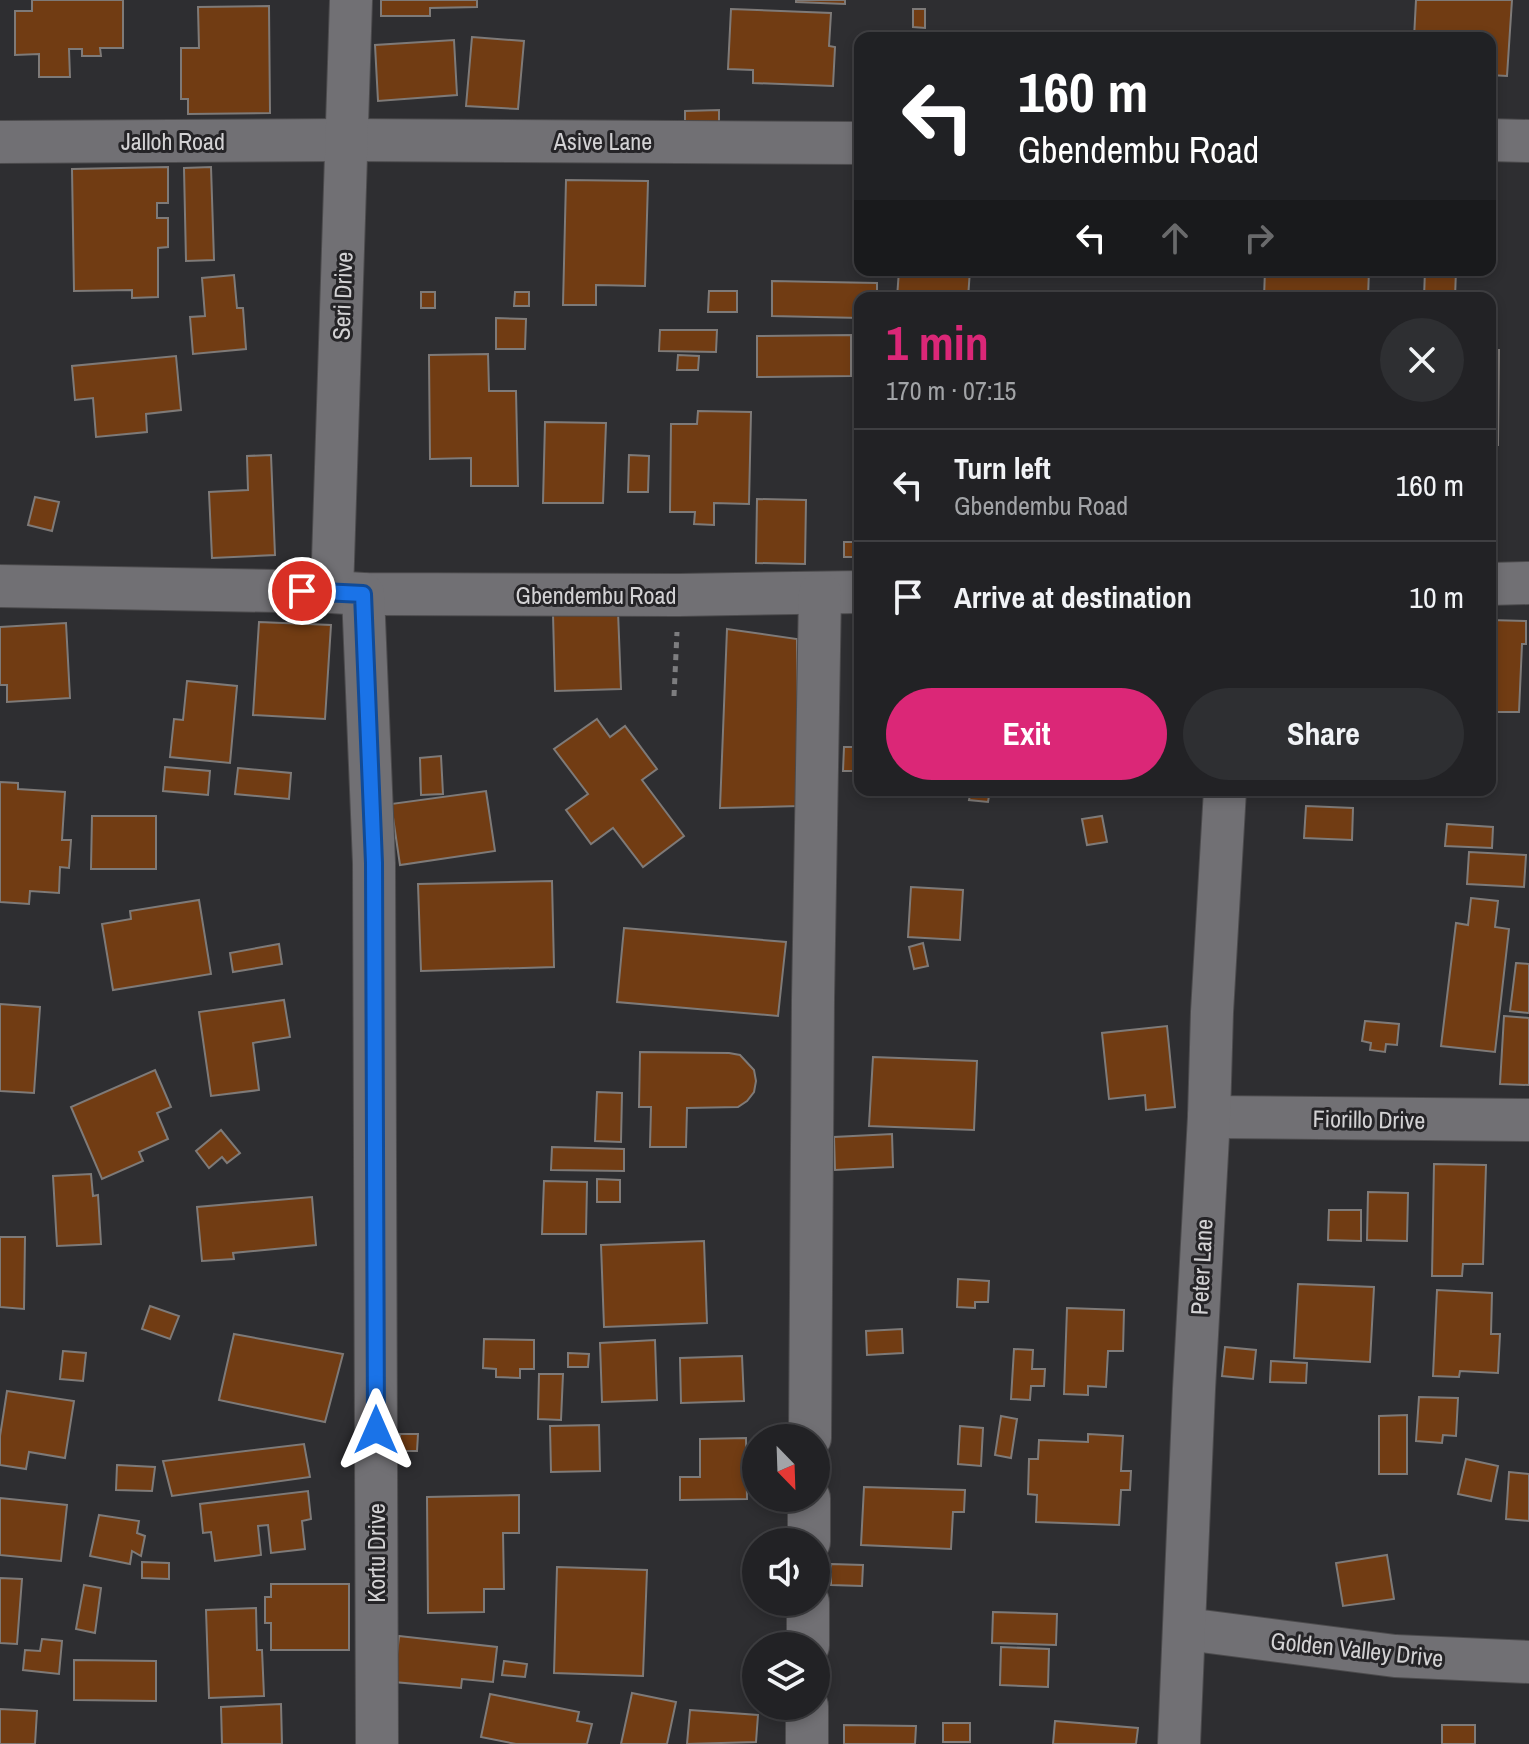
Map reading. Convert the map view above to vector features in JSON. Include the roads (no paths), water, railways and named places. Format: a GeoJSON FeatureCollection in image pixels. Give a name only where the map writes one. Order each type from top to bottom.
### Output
{"type":"FeatureCollection","features":[{"type":"Feature","properties":{"kind":"street","name":"Seri Drive"},"geometry":{"type":"LineString","coordinates":[[347,593],[347,140],[351,0]]}},
{"type":"Feature","properties":{"kind":"street","name":"Jalloh Road"},"geometry":{"type":"LineString","coordinates":[[0,142],[347,140]]}},
{"type":"Feature","properties":{"kind":"street","name":"Asive Lane"},"geometry":{"type":"LineString","coordinates":[[347,140],[854,143]]}},
{"type":"Feature","properties":{"kind":"street"},"geometry":{"type":"LineString","coordinates":[[1496,140],[1529,141]]}},
{"type":"Feature","properties":{"kind":"street"},"geometry":{"type":"LineString","coordinates":[[1496,584],[1529,583]]}},
{"type":"Feature","properties":{"kind":"street","name":"Gbendembu Road"},"geometry":{"type":"LineString","coordinates":[[0,586],[347,593],[840,593]]}},
{"type":"Feature","properties":{"kind":"street","name":"Kortu Drive"},"geometry":{"type":"LineString","coordinates":[[347,593],[374,863],[377,1744]]}},
{"type":"Feature","properties":{"kind":"street"},"geometry":{"type":"LineString","coordinates":[[810,1424],[813,1000],[840,593]]}},
{"type":"Feature","properties":{"kind":"street","name":"Peter Lane"},"geometry":{"type":"LineString","coordinates":[[1179,1744],[1225,796]]}},
{"type":"Feature","properties":{"kind":"street","name":"Fiorillo Drive"},"geometry":{"type":"LineString","coordinates":[[1209,1117],[1529,1120]]}},
{"type":"Feature","properties":{"kind":"street","name":"Golden Valley Drive"},"geometry":{"type":"LineString","coordinates":[[1186,1629],[1395,1656],[1529,1662]]}},
{"type":"Feature","properties":{"kind":"street"},"geometry":{"type":"LineString","coordinates":[[807,1720],[807,1744]]}}]}
